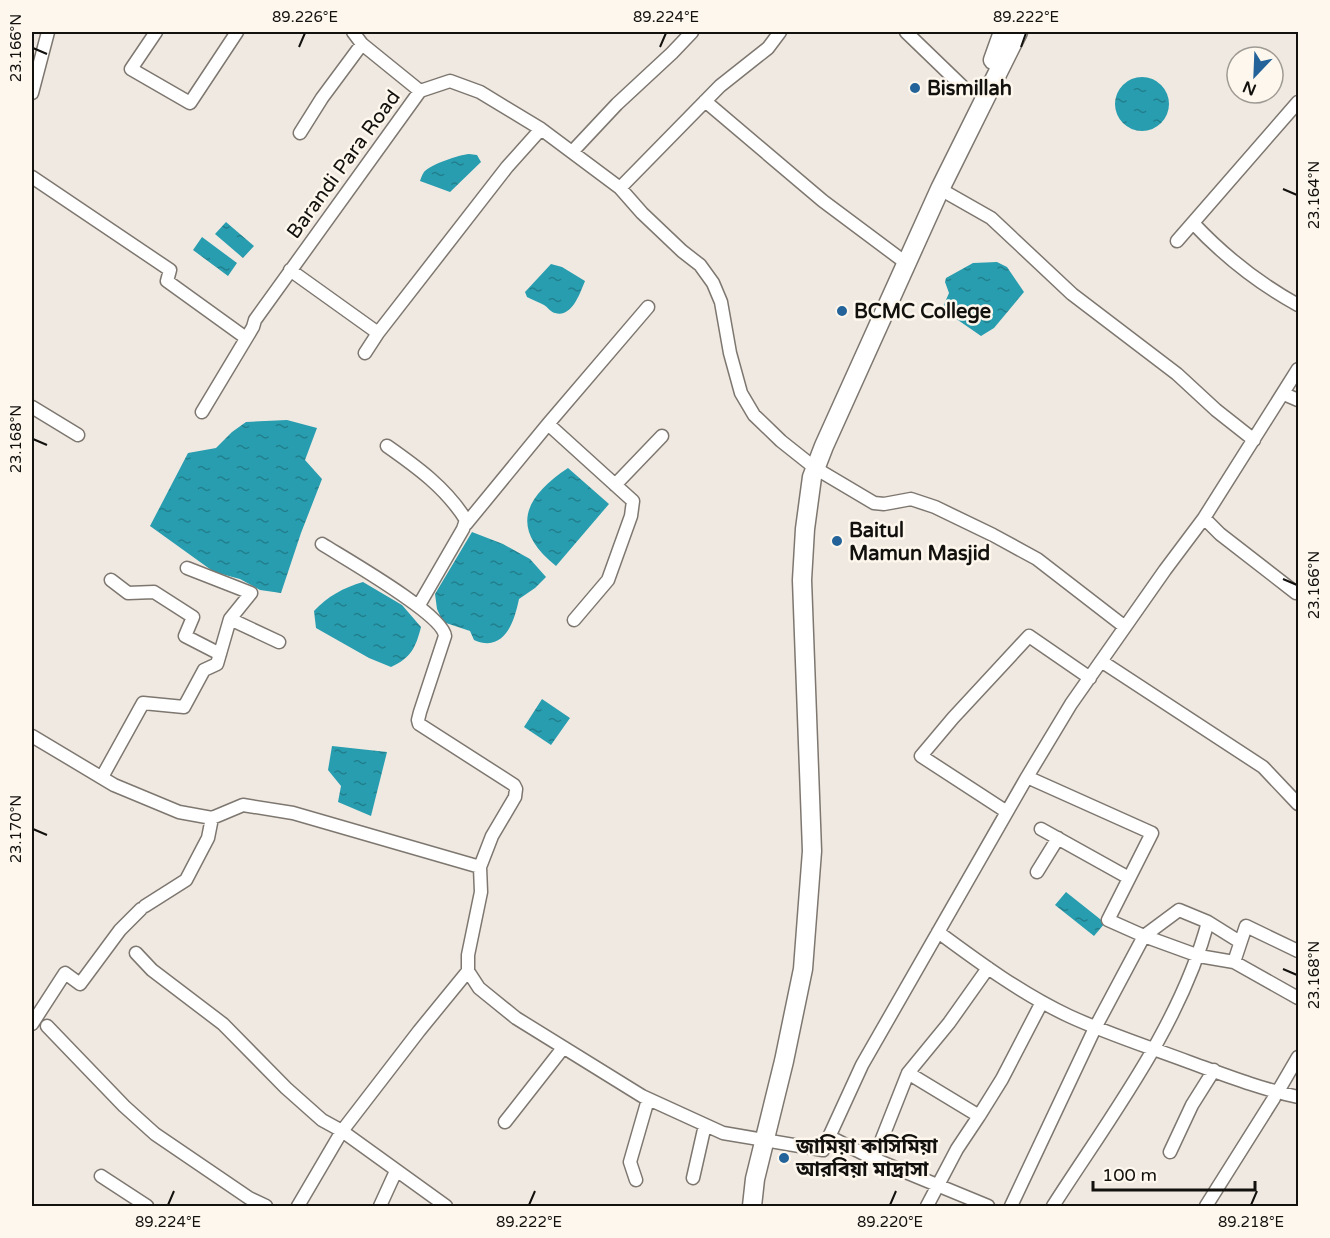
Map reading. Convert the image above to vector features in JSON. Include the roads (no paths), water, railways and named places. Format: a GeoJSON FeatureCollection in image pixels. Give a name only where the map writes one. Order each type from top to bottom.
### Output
{"type":"FeatureCollection","features":[{"type":"Feature","properties":{"kind":"highway"},"geometry":{"type":"LineString","coordinates":[[968,130],[1003,32]]}},
{"type":"Feature","properties":{"kind":"highway"},"geometry":{"type":"LineString","coordinates":[[752,1206],[755,1179],[795,1016],[803,969],[813,851],[802,580],[805,529],[815,468],[940,189],[1018,32]]}},
{"type":"Feature","properties":{"kind":"street"},"geometry":{"type":"LineString","coordinates":[[32,93],[48,32]]}},
{"type":"Feature","properties":{"kind":"street"},"geometry":{"type":"LineString","coordinates":[[156,32],[131,69],[190,104],[237,32]]}},
{"type":"Feature","properties":{"kind":"street"},"geometry":{"type":"LineString","coordinates":[[353,32],[362,44],[420,91]]}},
{"type":"Feature","properties":{"kind":"street"},"geometry":{"type":"LineString","coordinates":[[572,152],[617,104],[692,32]]}},
{"type":"Feature","properties":{"kind":"street"},"geometry":{"type":"LineString","coordinates":[[620,188],[720,86],[768,48],[780,32]]}},
{"type":"Feature","properties":{"kind":"street"},"geometry":{"type":"LineString","coordinates":[[906,32],[963,87]]}},
{"type":"Feature","properties":{"kind":"street"},"geometry":{"type":"LineString","coordinates":[[300,133],[322,98],[362,44]]}},
{"type":"Feature","properties":{"kind":"street","name":"Barandi Para Road"},"geometry":{"type":"LineString","coordinates":[[202,412],[255,320],[420,91],[450,81],[480,92],[542,129],[620,188],[666,236],[700,265],[713,283],[721,302],[730,353],[741,393],[754,415],[781,441],[815,468],[874,503],[884,504],[911,499],[935,507],[993,535],[1037,559],[1125,627]]}},
{"type":"Feature","properties":{"kind":"street"},"geometry":{"type":"LineString","coordinates":[[705,101],[823,201],[906,263]]}},
{"type":"Feature","properties":{"kind":"street"},"geometry":{"type":"LineString","coordinates":[[1177,241],[1299,102]]}},
{"type":"Feature","properties":{"kind":"street"},"geometry":{"type":"LineString","coordinates":[[365,353],[378,333],[507,167],[542,129]]}},
{"type":"Feature","properties":{"kind":"street"},"geometry":{"type":"LineString","coordinates":[[32,177],[170,270],[167,281],[246,338]]}},
{"type":"Feature","properties":{"kind":"street"},"geometry":{"type":"LineString","coordinates":[[940,189],[991,218],[1072,294],[1177,374],[1216,410],[1254,440]]}},
{"type":"Feature","properties":{"kind":"street"},"geometry":{"type":"LineString","coordinates":[[1192,223],[1221,252],[1268,288],[1299,305]]}},
{"type":"Feature","properties":{"kind":"street"},"geometry":{"type":"LineString","coordinates":[[290,270],[378,333]]}},
{"type":"Feature","properties":{"kind":"street"},"geometry":{"type":"LineString","coordinates":[[419,606],[466,524],[648,307]]}},
{"type":"Feature","properties":{"kind":"street"},"geometry":{"type":"LineString","coordinates":[[322,544],[419,606],[445,633],[420,712],[419,724],[514,785],[516,789],[515,797],[492,836],[480,867],[481,892],[468,956],[468,971],[478,988],[516,1018],[642,1096],[723,1133],[823,1150],[862,1065],[1026,777],[1101,661],[1204,519],[1299,369]]}},
{"type":"Feature","properties":{"kind":"street"},"geometry":{"type":"LineString","coordinates":[[1284,394],[1299,400]]}},
{"type":"Feature","properties":{"kind":"street"},"geometry":{"type":"LineString","coordinates":[[32,407],[78,435]]}},
{"type":"Feature","properties":{"kind":"street"},"geometry":{"type":"LineString","coordinates":[[548,424],[633,501],[631,516],[608,580],[574,620]]}},
{"type":"Feature","properties":{"kind":"street"},"geometry":{"type":"LineString","coordinates":[[615,485],[662,436]]}},
{"type":"Feature","properties":{"kind":"street"},"geometry":{"type":"LineString","coordinates":[[387,446],[412,463],[442,490],[465,518],[466,524]]}},
{"type":"Feature","properties":{"kind":"street"},"geometry":{"type":"LineString","coordinates":[[1204,519],[1296,593]]}},
{"type":"Feature","properties":{"kind":"street"},"geometry":{"type":"LineString","coordinates":[[102,777],[143,703],[184,707],[204,670],[217,664],[230,619],[251,593],[187,568]]}},
{"type":"Feature","properties":{"kind":"street"},"geometry":{"type":"LineString","coordinates":[[111,580],[128,593],[153,592],[193,617],[185,636],[220,654]]}},
{"type":"Feature","properties":{"kind":"street"},"geometry":{"type":"LineString","coordinates":[[230,619],[279,642]]}},
{"type":"Feature","properties":{"kind":"street"},"geometry":{"type":"LineString","coordinates":[[1007,812],[921,756],[1029,636],[1090,678]]}},
{"type":"Feature","properties":{"kind":"street"},"geometry":{"type":"LineString","coordinates":[[1101,661],[1263,767],[1299,804]]}},
{"type":"Feature","properties":{"kind":"street"},"geometry":{"type":"LineString","coordinates":[[32,736],[114,784],[179,812],[212,818],[243,805],[292,813],[480,867]]}},
{"type":"Feature","properties":{"kind":"street"},"geometry":{"type":"LineString","coordinates":[[1026,777],[1152,832],[1108,920],[1199,956],[1234,962],[1299,998]]}},
{"type":"Feature","properties":{"kind":"street"},"geometry":{"type":"LineString","coordinates":[[32,1024],[65,973],[80,984],[120,930],[143,907],[186,880],[208,838],[212,818]]}},
{"type":"Feature","properties":{"kind":"street"},"geometry":{"type":"LineString","coordinates":[[1041,829],[1129,878]]}},
{"type":"Feature","properties":{"kind":"street"},"geometry":{"type":"LineString","coordinates":[[1037,872],[1058,838]]}},
{"type":"Feature","properties":{"kind":"street"},"geometry":{"type":"LineString","coordinates":[[1011,1206],[1095,1028],[1144,936],[1179,910],[1208,922],[1240,942]]}},
{"type":"Feature","properties":{"kind":"street"},"geometry":{"type":"LineString","coordinates":[[1053,1206],[1154,1049],[1199,956],[1208,922]]}},
{"type":"Feature","properties":{"kind":"street"},"geometry":{"type":"LineString","coordinates":[[1234,962],[1246,926],[1299,951]]}},
{"type":"Feature","properties":{"kind":"street"},"geometry":{"type":"LineString","coordinates":[[938,932],[988,968],[1042,1002],[1095,1028],[1214,1070],[1276,1096],[1299,1097]]}},
{"type":"Feature","properties":{"kind":"street"},"geometry":{"type":"LineString","coordinates":[[136,953],[152,970],[223,1024],[286,1088],[322,1120],[342,1131],[446,1206]]}},
{"type":"Feature","properties":{"kind":"street"},"geometry":{"type":"LineString","coordinates":[[874,1159],[908,1072],[949,1023],[988,968]]}},
{"type":"Feature","properties":{"kind":"street"},"geometry":{"type":"LineString","coordinates":[[298,1206],[342,1131],[468,971]]}},
{"type":"Feature","properties":{"kind":"street"},"geometry":{"type":"LineString","coordinates":[[927,1206],[957,1149],[1002,1079],[1042,1002]]}},
{"type":"Feature","properties":{"kind":"street"},"geometry":{"type":"LineString","coordinates":[[47,1026],[124,1106],[155,1134],[249,1198],[266,1206]]}},
{"type":"Feature","properties":{"kind":"street"},"geometry":{"type":"LineString","coordinates":[[505,1122],[563,1048]]}},
{"type":"Feature","properties":{"kind":"street"},"geometry":{"type":"LineString","coordinates":[[1206,1206],[1299,1057]]}},
{"type":"Feature","properties":{"kind":"street"},"geometry":{"type":"LineString","coordinates":[[1170,1152],[1192,1106],[1214,1070]]}},
{"type":"Feature","properties":{"kind":"street"},"geometry":{"type":"LineString","coordinates":[[908,1072],[979,1116]]}},
{"type":"Feature","properties":{"kind":"street"},"geometry":{"type":"LineString","coordinates":[[636,1180],[630,1162],[647,1103]]}},
{"type":"Feature","properties":{"kind":"street"},"geometry":{"type":"LineString","coordinates":[[693,1178],[705,1125]]}},
{"type":"Feature","properties":{"kind":"street"},"geometry":{"type":"LineString","coordinates":[[830,1137],[874,1159],[988,1206]]}},
{"type":"Feature","properties":{"kind":"street"},"geometry":{"type":"LineString","coordinates":[[380,1206],[396,1171]]}},
{"type":"Feature","properties":{"kind":"street"},"geometry":{"type":"LineString","coordinates":[[101,1176],[147,1206]]}},
{"type":"Feature","properties":{"kind":"water"},"geometry":{"type":"Polygon","coordinates":[[[1142,77],[1152,79],[1161,85],[1167,94],[1169,104],[1167,114],[1161,123],[1152,129],[1142,131],[1132,129],[1123,123],[1117,114],[1115,104],[1117,94],[1123,85],[1132,79],[1142,77]]]}},
{"type":"Feature","properties":{"kind":"water"},"geometry":{"type":"Polygon","coordinates":[[[469,154],[477,155],[481,162],[450,192],[420,181],[424,172],[433,166],[469,154]]]}},
{"type":"Feature","properties":{"kind":"water"},"geometry":{"type":"Polygon","coordinates":[[[226,222],[254,246],[243,258],[215,234],[226,222]]]}},
{"type":"Feature","properties":{"kind":"water"},"geometry":{"type":"Polygon","coordinates":[[[202,237],[237,263],[228,276],[193,250],[202,237]]]}},
{"type":"Feature","properties":{"kind":"water"},"geometry":{"type":"Polygon","coordinates":[[[997,262],[1007,267],[1024,292],[994,328],[981,336],[942,309],[949,293],[945,282],[946,278],[973,263],[997,262]]]}},
{"type":"Feature","properties":{"kind":"water"},"geometry":{"type":"Polygon","coordinates":[[[551,264],[562,267],[585,281],[571,308],[561,314],[527,297],[525,292],[551,264]]]}},
{"type":"Feature","properties":{"kind":"water"},"geometry":{"type":"Polygon","coordinates":[[[287,420],[317,428],[305,460],[322,479],[281,593],[260,590],[240,579],[214,572],[150,526],[188,453],[216,448],[246,422],[287,420]]]}},
{"type":"Feature","properties":{"kind":"water"},"geometry":{"type":"Polygon","coordinates":[[[568,468],[609,504],[556,566],[541,552],[532,539],[528,527],[528,514],[532,502],[541,491],[568,468]]]}},
{"type":"Feature","properties":{"kind":"water"},"geometry":{"type":"Polygon","coordinates":[[[472,532],[503,544],[530,559],[546,577],[519,599],[506,633],[493,642],[484,643],[474,640],[470,631],[443,622],[437,609],[435,594],[472,532]]]}},
{"type":"Feature","properties":{"kind":"water"},"geometry":{"type":"Polygon","coordinates":[[[363,582],[402,605],[421,627],[412,651],[391,667],[369,658],[316,628],[314,611],[319,606],[336,593],[363,582]]]}},
{"type":"Feature","properties":{"kind":"water"},"geometry":{"type":"Polygon","coordinates":[[[542,699],[570,718],[551,745],[524,727],[542,699]]]}},
{"type":"Feature","properties":{"kind":"water"},"geometry":{"type":"Polygon","coordinates":[[[332,746],[387,752],[371,816],[338,802],[341,786],[328,770],[332,746]]]}},
{"type":"Feature","properties":{"kind":"water"},"geometry":{"type":"Polygon","coordinates":[[[1066,892],[1105,923],[1094,936],[1055,905],[1066,892]]]}},
{"type":"Feature","properties":{"kind":"place","name":"Bismillah"},"geometry":{"type":"Point","coordinates":[915,88]}},
{"type":"Feature","properties":{"kind":"place","name":"BCMC College"},"geometry":{"type":"Point","coordinates":[842,311]}},
{"type":"Feature","properties":{"kind":"place","name":"Baitul Mamun Masjid"},"geometry":{"type":"Point","coordinates":[837,541]}},
{"type":"Feature","properties":{"kind":"place","name":"জামিয়া কাসিমিয়া আরবিয়া মাদ্রাসা"},"geometry":{"type":"Point","coordinates":[784,1158]}}]}
